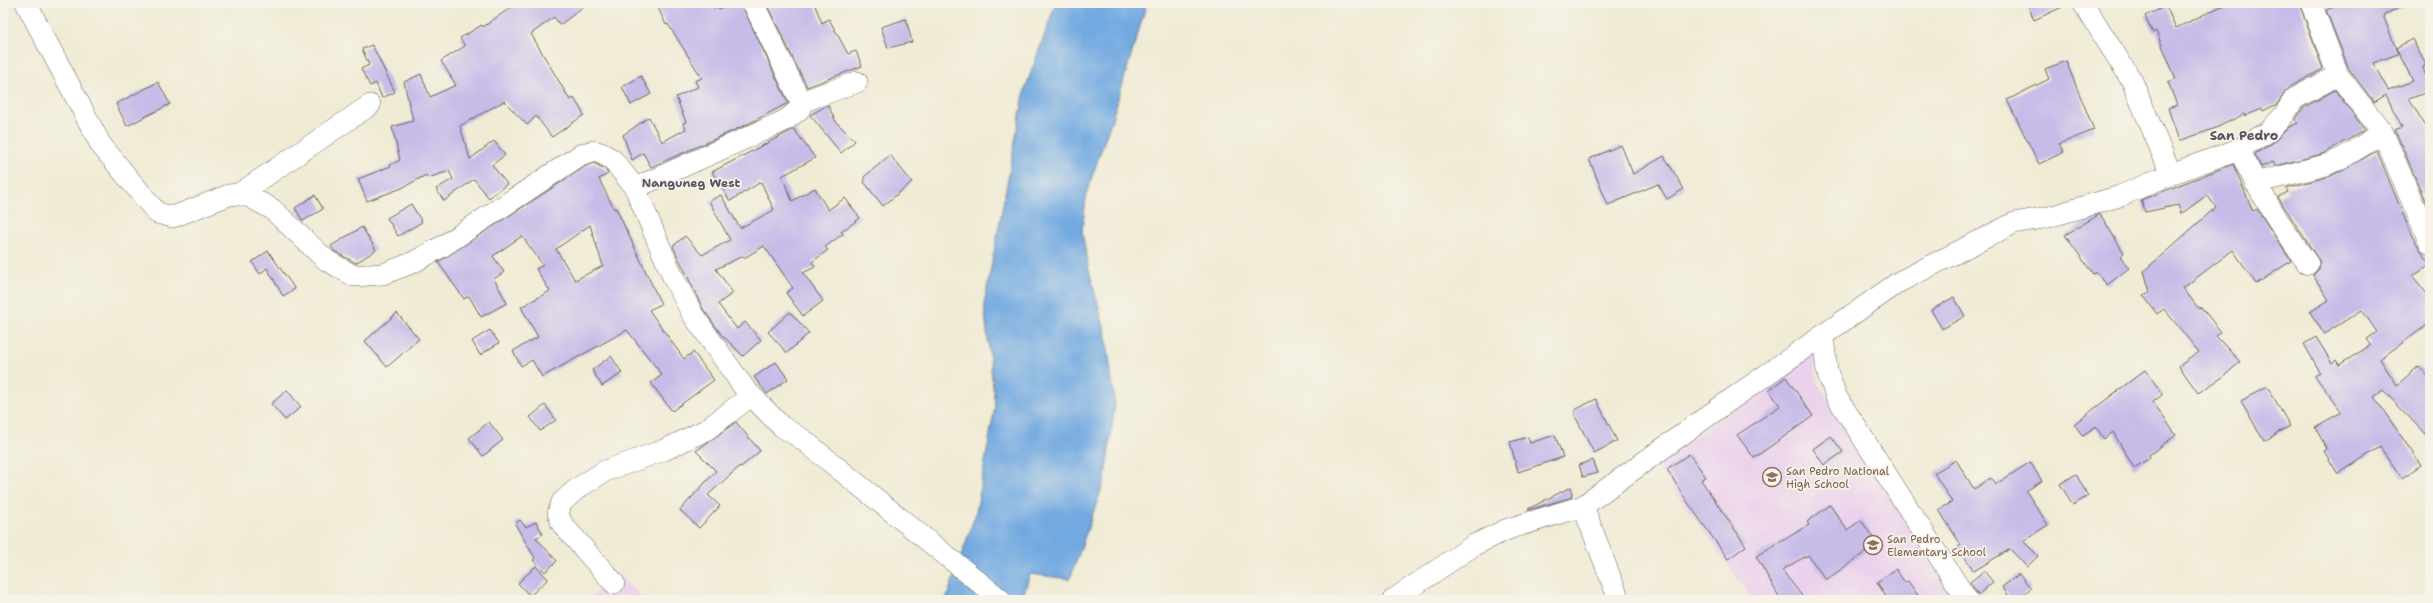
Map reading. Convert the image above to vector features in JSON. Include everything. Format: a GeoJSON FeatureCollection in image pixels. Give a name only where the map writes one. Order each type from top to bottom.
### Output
{"type":"FeatureCollection","features":[{"type":"Feature","properties":{"kind":"street"},"geometry":{"type":"LineString","coordinates":[[26,3],[101,145],[157,213],[173,217],[229,195],[239,194],[250,197],[272,209],[326,260],[354,276],[382,274],[424,256],[582,154],[594,151],[603,154],[612,160],[635,188],[682,297],[751,396],[781,426],[802,439],[1001,600]]}},
{"type":"Feature","properties":{"kind":"street"},"geometry":{"type":"LineString","coordinates":[[635,188],[786,120],[800,109],[801,102],[753,3]]}},
{"type":"Feature","properties":{"kind":"street"},"geometry":{"type":"LineString","coordinates":[[2082,3],[2132,81],[2171,174]]}},
{"type":"Feature","properties":{"kind":"street"},"geometry":{"type":"LineString","coordinates":[[2311,3],[2338,75],[2383,133],[2430,243]]}},
{"type":"Feature","properties":{"kind":"street"},"geometry":{"type":"LineString","coordinates":[[1393,600],[1474,545],[1508,529],[1583,506],[1717,409],[1899,282],[2014,223],[2049,217],[2120,196],[2171,174],[2239,149],[2268,132],[2284,115],[2294,99],[2338,75]]}},
{"type":"Feature","properties":{"kind":"street"},"geometry":{"type":"LineString","coordinates":[[801,102],[857,82]]}},
{"type":"Feature","properties":{"kind":"street"},"geometry":{"type":"LineString","coordinates":[[239,194],[370,105]]}},
{"type":"Feature","properties":{"kind":"street"},"geometry":{"type":"LineString","coordinates":[[2255,183],[2326,165],[2358,150],[2383,133]]}},
{"type":"Feature","properties":{"kind":"street"},"geometry":{"type":"LineString","coordinates":[[2239,149],[2255,183],[2284,232],[2308,264]]}},
{"type":"Feature","properties":{"kind":"street"},"geometry":{"type":"LineString","coordinates":[[1823,336],[1827,371],[1836,396],[1967,600]]}},
{"type":"Feature","properties":{"kind":"street"},"geometry":{"type":"LineString","coordinates":[[614,583],[562,524],[558,513],[562,502],[578,488],[605,471],[664,450],[706,430],[751,396]]}},
{"type":"Feature","properties":{"kind":"street"},"geometry":{"type":"LineString","coordinates":[[1583,506],[1619,600]]}},
{"type":"Feature","properties":{"kind":"shaded area","name":"San Pedro National High School"},"geometry":{"type":"Polygon","coordinates":[[[1814,352],[1817,382],[1889,489],[1958,600],[1753,600],[1656,464],[1814,352]]]}},
{"type":"Feature","properties":{"kind":"shaded area"},"geometry":{"type":"Polygon","coordinates":[[[615,572],[645,600],[589,600],[615,572]]]}},
{"type":"Feature","properties":{"kind":"water"},"geometry":{"type":"Polygon","coordinates":[[[1056,3],[1147,3],[1112,119],[1087,191],[1082,231],[1089,270],[1106,334],[1115,404],[1105,479],[1070,579],[1030,574],[1022,600],[946,600],[976,513],[995,406],[984,304],[1025,89],[1056,3]]]}},
{"type":"Feature","properties":{"kind":"building"},"geometry":{"type":"Polygon","coordinates":[[[517,3],[588,3],[560,25],[554,17],[531,34],[570,100],[574,98],[584,115],[552,137],[536,116],[527,125],[504,101],[460,126],[470,159],[494,141],[505,155],[492,165],[507,184],[489,198],[474,179],[444,201],[436,189],[453,179],[449,171],[428,178],[426,175],[402,188],[367,201],[358,179],[391,166],[390,165],[400,160],[392,127],[413,121],[404,82],[421,74],[430,97],[456,85],[441,61],[465,46],[460,38],[482,25],[483,27],[517,3]]]}},
{"type":"Feature","properties":{"kind":"building"},"geometry":{"type":"Polygon","coordinates":[[[656,3],[712,3],[714,8],[718,7],[719,9],[733,3],[741,3],[788,103],[746,125],[651,167],[643,153],[632,160],[623,135],[649,117],[662,142],[686,129],[683,123],[686,122],[676,97],[698,87],[695,81],[702,78],[668,24],[666,25],[656,3]]]}},
{"type":"Feature","properties":{"kind":"building"},"geometry":{"type":"Polygon","coordinates":[[[766,3],[814,3],[822,23],[829,19],[848,54],[856,51],[862,66],[807,87],[766,3]]]}},
{"type":"Feature","properties":{"kind":"building"},"geometry":{"type":"Polygon","coordinates":[[[2027,3],[2071,3],[2034,20],[2027,3]]]}},
{"type":"Feature","properties":{"kind":"building"},"geometry":{"type":"Polygon","coordinates":[[[2228,3],[2299,3],[2323,69],[2288,88],[2277,104],[2263,111],[2262,109],[2245,116],[2244,114],[2216,128],[2179,141],[2168,108],[2177,105],[2168,82],[2176,79],[2156,31],[2153,33],[2145,16],[2166,6],[2176,28],[2228,3]]]}},
{"type":"Feature","properties":{"kind":"building"},"geometry":{"type":"Polygon","coordinates":[[[2333,3],[2410,3],[2383,15],[2398,54],[2373,63],[2388,90],[2413,81],[2396,48],[2412,39],[2426,65],[2423,67],[2430,91],[2409,99],[2430,133],[2430,212],[2395,130],[2402,127],[2386,95],[2374,102],[2349,69],[2326,10],[2334,7],[2333,3]]]}},
{"type":"Feature","properties":{"kind":"building"},"geometry":{"type":"Polygon","coordinates":[[[906,19],[912,42],[888,48],[881,27],[906,19]]]}},
{"type":"Feature","properties":{"kind":"building"},"geometry":{"type":"Polygon","coordinates":[[[372,45],[395,92],[382,98],[376,83],[370,86],[361,69],[369,65],[362,49],[372,45]]]}},
{"type":"Feature","properties":{"kind":"building"},"geometry":{"type":"Polygon","coordinates":[[[2066,61],[2094,130],[2059,144],[2064,152],[2039,164],[2007,100],[2049,79],[2045,69],[2066,61]]]}},
{"type":"Feature","properties":{"kind":"building"},"geometry":{"type":"Polygon","coordinates":[[[641,76],[651,94],[631,105],[622,87],[641,76]]]}},
{"type":"Feature","properties":{"kind":"building"},"geometry":{"type":"Polygon","coordinates":[[[158,82],[170,104],[127,126],[116,104],[158,82]]]}},
{"type":"Feature","properties":{"kind":"building"},"geometry":{"type":"Polygon","coordinates":[[[2335,90],[2365,130],[2322,154],[2275,166],[2273,162],[2261,167],[2255,154],[2274,142],[2289,127],[2298,123],[2296,119],[2303,108],[2335,90]]]}},
{"type":"Feature","properties":{"kind":"building"},"geometry":{"type":"Polygon","coordinates":[[[828,105],[836,122],[855,141],[841,153],[810,115],[828,105]]]}},
{"type":"Feature","properties":{"kind":"building"},"geometry":{"type":"Polygon","coordinates":[[[794,129],[815,158],[782,176],[792,201],[815,188],[828,210],[845,198],[860,218],[841,232],[843,234],[825,247],[828,250],[812,262],[815,267],[803,273],[823,301],[803,316],[786,293],[793,288],[764,246],[744,258],[743,256],[716,269],[733,293],[718,304],[737,329],[745,322],[761,340],[743,356],[721,334],[703,309],[673,246],[685,236],[702,255],[730,240],[709,201],[721,195],[740,228],[774,210],[761,182],[730,201],[712,172],[794,129]]]}},
{"type":"Feature","properties":{"kind":"building"},"geometry":{"type":"Polygon","coordinates":[[[1621,145],[1633,174],[1664,156],[1684,189],[1667,199],[1658,184],[1608,205],[1589,159],[1621,145]]]}},
{"type":"Feature","properties":{"kind":"building"},"geometry":{"type":"Polygon","coordinates":[[[2377,151],[2412,236],[2430,265],[2413,276],[2430,298],[2430,323],[2380,359],[2397,385],[2419,366],[2430,379],[2430,439],[2383,390],[2374,397],[2421,465],[2402,478],[2380,447],[2338,474],[2324,451],[2327,449],[2315,427],[2342,412],[2315,376],[2320,372],[2304,344],[2316,337],[2332,363],[2336,360],[2339,365],[2371,345],[2367,339],[2377,332],[2362,310],[2324,334],[2310,312],[2329,300],[2313,275],[2319,269],[2320,262],[2278,197],[2288,192],[2286,188],[2331,176],[2377,151]]]}},
{"type":"Feature","properties":{"kind":"building"},"geometry":{"type":"Polygon","coordinates":[[[890,155],[912,182],[883,206],[864,182],[864,177],[890,155]]]}},
{"type":"Feature","properties":{"kind":"building"},"geometry":{"type":"Polygon","coordinates":[[[594,163],[605,169],[608,174],[599,179],[614,209],[616,208],[661,304],[649,310],[684,359],[693,352],[714,380],[672,411],[651,383],[662,375],[627,330],[542,377],[532,360],[521,366],[513,351],[538,337],[521,307],[550,291],[536,269],[543,265],[522,236],[493,256],[504,272],[494,279],[507,303],[481,317],[469,296],[464,299],[438,262],[586,166],[594,163]],[[590,225],[556,249],[575,280],[603,266],[590,225]]]}},
{"type":"Feature","properties":{"kind":"building"},"geometry":{"type":"Polygon","coordinates":[[[2233,164],[2253,211],[2257,209],[2291,261],[2256,284],[2233,250],[2183,288],[2199,309],[2201,307],[2221,332],[2216,336],[2240,362],[2223,377],[2198,393],[2179,366],[2199,352],[2164,309],[2157,314],[2143,295],[2150,292],[2144,271],[2216,207],[2207,195],[2181,214],[2178,205],[2145,212],[2141,200],[2233,164]]]}},
{"type":"Feature","properties":{"kind":"building"},"geometry":{"type":"Polygon","coordinates":[[[315,195],[323,209],[303,221],[295,208],[315,195]]]}},
{"type":"Feature","properties":{"kind":"building"},"geometry":{"type":"Polygon","coordinates":[[[411,204],[422,222],[398,236],[387,218],[411,204]]]}},
{"type":"Feature","properties":{"kind":"building"},"geometry":{"type":"Polygon","coordinates":[[[2100,214],[2124,253],[2120,256],[2129,268],[2107,285],[2096,272],[2093,274],[2065,235],[2100,214]]]}},
{"type":"Feature","properties":{"kind":"building"},"geometry":{"type":"Polygon","coordinates":[[[362,227],[376,250],[356,263],[334,251],[331,246],[362,227]]]}},
{"type":"Feature","properties":{"kind":"building"},"geometry":{"type":"Polygon","coordinates":[[[268,251],[295,289],[283,296],[267,268],[260,274],[252,262],[268,251]]]}},
{"type":"Feature","properties":{"kind":"building"},"geometry":{"type":"Polygon","coordinates":[[[1954,297],[1965,316],[1942,329],[1931,310],[1954,297]]]}},
{"type":"Feature","properties":{"kind":"building"},"geometry":{"type":"Polygon","coordinates":[[[790,312],[809,333],[787,353],[768,332],[790,312]]]}},
{"type":"Feature","properties":{"kind":"building"},"geometry":{"type":"Polygon","coordinates":[[[397,313],[419,339],[387,367],[365,341],[397,313]]]}},
{"type":"Feature","properties":{"kind":"building"},"geometry":{"type":"Polygon","coordinates":[[[490,330],[499,343],[480,355],[472,341],[490,330]]]}},
{"type":"Feature","properties":{"kind":"building"},"geometry":{"type":"Polygon","coordinates":[[[611,356],[622,373],[602,386],[592,370],[611,356]]]}},
{"type":"Feature","properties":{"kind":"building"},"geometry":{"type":"Polygon","coordinates":[[[776,362],[788,379],[767,394],[754,377],[776,362]]]}},
{"type":"Feature","properties":{"kind":"building"},"geometry":{"type":"Polygon","coordinates":[[[2145,370],[2163,394],[2153,402],[2176,435],[2149,455],[2150,458],[2134,468],[2113,432],[2104,439],[2096,427],[2083,436],[2074,424],[2145,370]]]}},
{"type":"Feature","properties":{"kind":"building"},"geometry":{"type":"Polygon","coordinates":[[[1786,377],[1813,416],[1754,458],[1737,435],[1780,406],[1769,390],[1786,377]]]}},
{"type":"Feature","properties":{"kind":"building"},"geometry":{"type":"Polygon","coordinates":[[[2267,386],[2290,426],[2264,441],[2241,401],[2267,386]]]}},
{"type":"Feature","properties":{"kind":"building"},"geometry":{"type":"Polygon","coordinates":[[[287,390],[301,407],[285,420],[271,404],[287,390]]]}},
{"type":"Feature","properties":{"kind":"building"},"geometry":{"type":"Polygon","coordinates":[[[1596,399],[1617,441],[1594,453],[1575,416],[1575,410],[1596,399]]]}},
{"type":"Feature","properties":{"kind":"building"},"geometry":{"type":"Polygon","coordinates":[[[545,405],[556,420],[540,431],[530,417],[545,405]]]}},
{"type":"Feature","properties":{"kind":"building"},"geometry":{"type":"Polygon","coordinates":[[[489,422],[503,440],[483,456],[469,438],[489,422]]]}},
{"type":"Feature","properties":{"kind":"building"},"geometry":{"type":"Polygon","coordinates":[[[736,422],[760,451],[741,467],[740,466],[708,495],[720,506],[699,528],[680,510],[716,471],[696,451],[736,422]]]}},
{"type":"Feature","properties":{"kind":"building"},"geometry":{"type":"Polygon","coordinates":[[[1555,435],[1563,457],[1518,472],[1510,442],[1528,437],[1530,443],[1555,435]]]}},
{"type":"Feature","properties":{"kind":"building"},"geometry":{"type":"Polygon","coordinates":[[[1831,436],[1843,452],[1824,465],[1813,449],[1831,436]]]}},
{"type":"Feature","properties":{"kind":"building"},"geometry":{"type":"Polygon","coordinates":[[[1689,454],[1706,477],[1701,480],[1746,546],[1728,559],[1686,500],[1667,469],[1689,454]]]}},
{"type":"Feature","properties":{"kind":"building"},"geometry":{"type":"Polygon","coordinates":[[[1593,460],[1598,473],[1583,477],[1579,465],[1593,460]]]}},
{"type":"Feature","properties":{"kind":"building"},"geometry":{"type":"Polygon","coordinates":[[[1956,460],[1974,489],[1991,478],[1995,485],[2030,462],[2042,481],[2026,491],[2048,525],[2023,541],[2038,556],[2027,567],[2010,549],[1974,571],[1958,547],[1961,545],[1939,510],[1952,502],[1934,473],[1956,460]]]}},
{"type":"Feature","properties":{"kind":"building"},"geometry":{"type":"Polygon","coordinates":[[[2076,474],[2088,496],[2073,505],[2060,484],[2076,474]]]}},
{"type":"Feature","properties":{"kind":"building"},"geometry":{"type":"Polygon","coordinates":[[[1571,487],[1572,497],[1528,510],[1528,509],[1571,487]]]}},
{"type":"Feature","properties":{"kind":"building"},"geometry":{"type":"Polygon","coordinates":[[[1830,505],[1847,530],[1861,520],[1877,544],[1826,580],[1808,555],[1782,570],[1805,600],[1781,600],[1756,556],[1809,525],[1807,522],[1830,505]]]}},
{"type":"Feature","properties":{"kind":"building"},"geometry":{"type":"Polygon","coordinates":[[[520,520],[526,527],[536,522],[543,534],[536,538],[557,561],[545,572],[533,560],[535,558],[515,524],[520,520]]]}},
{"type":"Feature","properties":{"kind":"building"},"geometry":{"type":"Polygon","coordinates":[[[536,566],[548,579],[530,596],[518,583],[536,566]]]}},
{"type":"Feature","properties":{"kind":"building"},"geometry":{"type":"Polygon","coordinates":[[[1896,569],[1905,583],[1908,581],[1921,600],[1888,600],[1877,582],[1896,569]]]}},
{"type":"Feature","properties":{"kind":"building"},"geometry":{"type":"Polygon","coordinates":[[[1984,571],[1993,582],[1978,595],[1970,582],[1984,571]]]}},
{"type":"Feature","properties":{"kind":"building"},"geometry":{"type":"Polygon","coordinates":[[[2019,574],[2031,588],[2016,600],[2012,600],[2002,587],[2019,574]]]}},
{"type":"Feature","properties":{"kind":"place","name":"San Pedro National High School"},"geometry":{"type":"Point","coordinates":[1772,477]}},
{"type":"Feature","properties":{"kind":"place","name":"San Pedro Elementary School"},"geometry":{"type":"Point","coordinates":[1873,545]}},
{"type":"Feature","properties":{"kind":"district","name":"San Pedro"},"geometry":{"type":"Point","coordinates":[2244,135]}},
{"type":"Feature","properties":{"kind":"district","name":"Nanguneg West"},"geometry":{"type":"Point","coordinates":[691,183]}}]}
